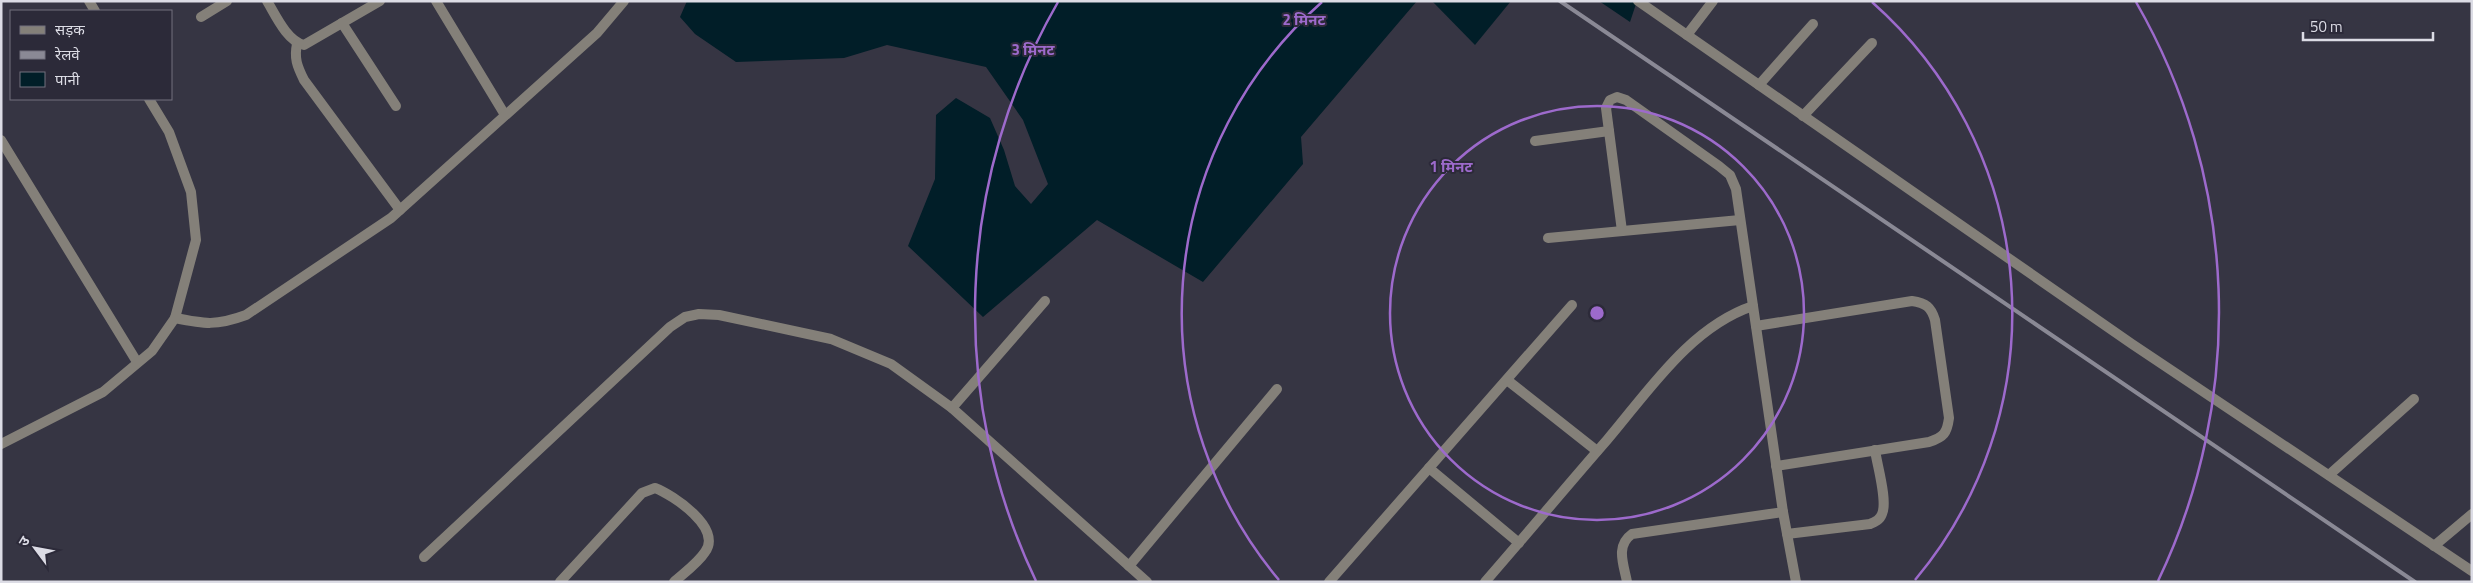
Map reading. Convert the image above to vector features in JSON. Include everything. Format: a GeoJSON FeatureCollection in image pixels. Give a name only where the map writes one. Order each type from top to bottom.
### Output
{"type":"FeatureCollection","features":[{"type":"Feature","properties":{"kind":"street"},"geometry":{"type":"LineString","coordinates":[[201,17],[227,1]]}},
{"type":"Feature","properties":{"kind":"street"},"geometry":{"type":"LineString","coordinates":[[267,1],[290,37],[297,44],[304,45],[380,1]]}},
{"type":"Feature","properties":{"kind":"street"},"geometry":{"type":"LineString","coordinates":[[436,1],[506,115]]}},
{"type":"Feature","properties":{"kind":"street"},"geometry":{"type":"LineString","coordinates":[[175,318],[202,324],[222,323],[246,315],[400,210],[597,33],[624,1]]}},
{"type":"Feature","properties":{"kind":"street"},"geometry":{"type":"LineString","coordinates":[[1638,1],[2132,344],[2472,571]]}},
{"type":"Feature","properties":{"kind":"street"},"geometry":{"type":"LineString","coordinates":[[1687,35],[1713,1]]}},
{"type":"Feature","properties":{"kind":"street"},"geometry":{"type":"LineString","coordinates":[[342,23],[396,106]]}},
{"type":"Feature","properties":{"kind":"street"},"geometry":{"type":"LineString","coordinates":[[1759,85],[1813,24]]}},
{"type":"Feature","properties":{"kind":"street"},"geometry":{"type":"LineString","coordinates":[[1803,116],[1872,42]]}},
{"type":"Feature","properties":{"kind":"street"},"geometry":{"type":"LineString","coordinates":[[297,44],[294,56],[304,80],[400,210]]}},
{"type":"Feature","properties":{"kind":"street"},"geometry":{"type":"LineString","coordinates":[[1622,231],[1606,108],[1610,100],[1617,97],[1626,100],[1719,166],[1730,175],[1736,190],[1783,512],[1796,582]]}},
{"type":"Feature","properties":{"kind":"street"},"geometry":{"type":"LineString","coordinates":[[1,444],[103,392],[152,351],[175,318],[196,240],[191,192],[170,132],[150,100]]}},
{"type":"Feature","properties":{"kind":"street"},"geometry":{"type":"LineString","coordinates":[[1534,141],[1609,132]]}},
{"type":"Feature","properties":{"kind":"street"},"geometry":{"type":"LineString","coordinates":[[1,140],[6,157],[137,362]]}},
{"type":"Feature","properties":{"kind":"street"},"geometry":{"type":"LineString","coordinates":[[1548,238],[1740,220]]}},
{"type":"Feature","properties":{"kind":"street"},"geometry":{"type":"LineString","coordinates":[[952,408],[1044,301]]}},
{"type":"Feature","properties":{"kind":"street"},"geometry":{"type":"LineString","coordinates":[[1756,326],[1912,301],[1924,303],[1931,310],[1936,320],[1949,418],[1947,432],[1941,438],[1929,442],[1776,466]]}},
{"type":"Feature","properties":{"kind":"street"},"geometry":{"type":"LineString","coordinates":[[1329,582],[1572,305]]}},
{"type":"Feature","properties":{"kind":"street"},"geometry":{"type":"LineString","coordinates":[[1485,582],[1676,360],[1715,325],[1735,312],[1753,306]]}},
{"type":"Feature","properties":{"kind":"street"},"geometry":{"type":"LineString","coordinates":[[424,557],[650,345],[685,316],[699,314],[719,315],[831,340],[891,364],[952,408],[1147,582]]}},
{"type":"Feature","properties":{"kind":"street"},"geometry":{"type":"LineString","coordinates":[[1507,380],[1597,451]]}},
{"type":"Feature","properties":{"kind":"street"},"geometry":{"type":"LineString","coordinates":[[1128,566],[1277,389]]}},
{"type":"Feature","properties":{"kind":"street"},"geometry":{"type":"LineString","coordinates":[[2330,475],[2414,399]]}},
{"type":"Feature","properties":{"kind":"street"},"geometry":{"type":"LineString","coordinates":[[1787,534],[1870,524],[1880,519],[1884,504],[1875,450]]}},
{"type":"Feature","properties":{"kind":"street"},"geometry":{"type":"LineString","coordinates":[[1429,468],[1519,543]]}},
{"type":"Feature","properties":{"kind":"street"},"geometry":{"type":"LineString","coordinates":[[560,582],[642,493],[655,488],[671,495],[704,524],[709,539],[706,551],[674,582]]}},
{"type":"Feature","properties":{"kind":"street"},"geometry":{"type":"LineString","coordinates":[[1627,582],[1621,548],[1624,540],[1632,534],[1783,512]]}},
{"type":"Feature","properties":{"kind":"street"},"geometry":{"type":"LineString","coordinates":[[2434,546],[2472,514]]}},
{"type":"Feature","properties":{"kind":"water"},"geometry":{"type":"Polygon","coordinates":[[[687,1],[1417,1],[1301,137],[1303,164],[1203,282],[1097,220],[983,317],[908,246],[935,179],[936,115],[956,98],[990,118],[1004,150],[1015,186],[1031,204],[1048,184],[1023,120],[986,67],[887,45],[844,58],[736,62],[695,34],[680,17],[687,1]]]}},
{"type":"Feature","properties":{"kind":"water"},"geometry":{"type":"Polygon","coordinates":[[[1432,1],[1511,1],[1475,45],[1432,1]]]}},
{"type":"Feature","properties":{"kind":"water"},"geometry":{"type":"Polygon","coordinates":[[[1599,1],[1637,1],[1630,22],[1599,1]]]}},
{"type":"Feature","properties":{"kind":"railway"},"geometry":{"type":"LineString","coordinates":[[1560,1],[2415,582]]}}]}
